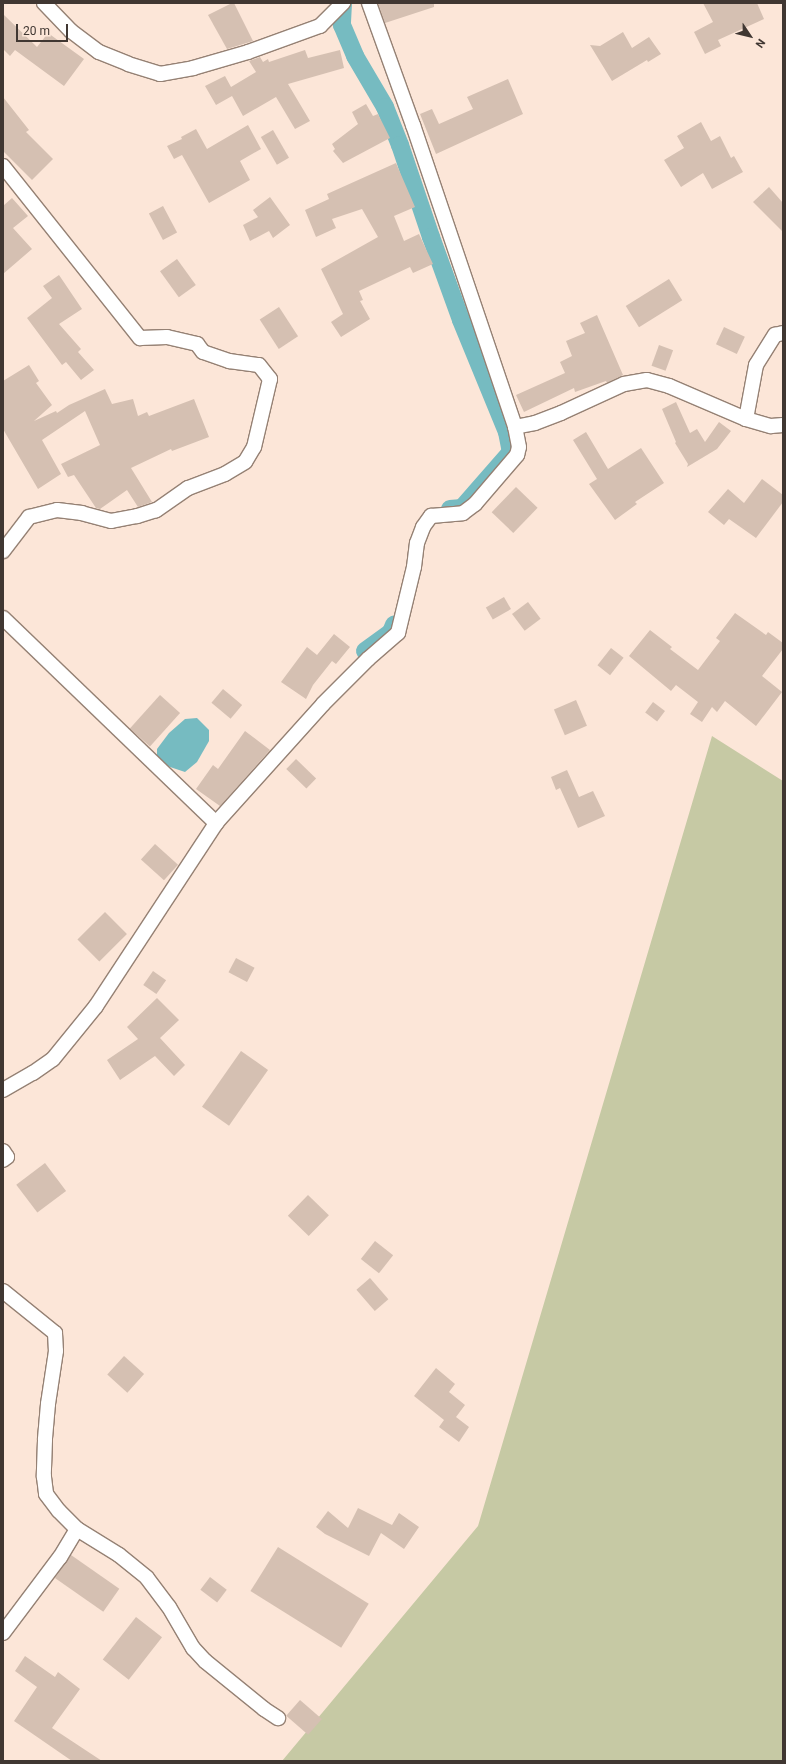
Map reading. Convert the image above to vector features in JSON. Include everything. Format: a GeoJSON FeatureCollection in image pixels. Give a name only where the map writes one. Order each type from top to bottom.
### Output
{"type":"FeatureCollection","features":[{"type":"Feature","properties":{"kind":"street"},"geometry":{"type":"LineString","coordinates":[[44,3],[71,31],[99,52],[128,64],[160,74],[193,68],[248,52],[320,26],[343,3]]}},
{"type":"Feature","properties":{"kind":"street"},"geometry":{"type":"LineString","coordinates":[[3,1090],[33,1073],[53,1059],[96,1006],[216,823],[322,704],[368,659],[398,633],[414,567],[417,543],[423,527],[431,516],[463,513],[475,504],[517,455],[519,447],[515,427],[413,125],[369,3]]}},
{"type":"Feature","properties":{"kind":"street"},"geometry":{"type":"LineString","coordinates":[[3,166],[140,338],[167,337],[197,344],[202,352],[228,361],[259,365],[270,379],[254,447],[246,462],[225,474],[188,488],[156,510],[137,516],[111,521],[82,513],[57,510],[29,517],[3,551]]}},
{"type":"Feature","properties":{"kind":"street"},"geometry":{"type":"LineString","coordinates":[[746,419],[756,365],[775,335],[783,333]]}},
{"type":"Feature","properties":{"kind":"street"},"geometry":{"type":"LineString","coordinates":[[515,427],[535,423],[561,413],[624,384],[646,380],[669,386],[746,419],[771,426],[783,425]]}},
{"type":"Feature","properties":{"kind":"street"},"geometry":{"type":"LineString","coordinates":[[3,618],[216,823]]}},
{"type":"Feature","properties":{"kind":"street"},"geometry":{"type":"LineString","coordinates":[[3,1151],[7,1157],[3,1160]]}},
{"type":"Feature","properties":{"kind":"street"},"geometry":{"type":"LineString","coordinates":[[3,1291],[55,1333],[56,1351],[51,1377],[46,1433],[46,1494],[59,1511],[77,1528],[119,1555],[147,1578],[170,1607],[193,1648],[241,1690],[278,1718]]}},
{"type":"Feature","properties":{"kind":"street"},"geometry":{"type":"LineString","coordinates":[[3,1633],[60,1557],[77,1528]]}},
{"type":"Feature","properties":{"kind":"green space"},"geometry":{"type":"Polygon","coordinates":[[[712,736],[783,781],[783,1761],[282,1761],[478,1526],[712,736]]]}},
{"type":"Feature","properties":{"kind":"water"},"geometry":{"type":"Polygon","coordinates":[[[197,718],[209,730],[209,741],[197,762],[185,772],[170,767],[157,759],[157,749],[169,733],[185,719],[197,718]]]}},
{"type":"Feature","properties":{"kind":"building"},"geometry":{"type":"Polygon","coordinates":[[[234,3],[253,41],[227,49],[208,15],[234,3]]]}},
{"type":"Feature","properties":{"kind":"building"},"geometry":{"type":"Polygon","coordinates":[[[378,3],[434,3],[434,7],[385,23],[378,3]]]}},
{"type":"Feature","properties":{"kind":"building"},"geometry":{"type":"Polygon","coordinates":[[[703,3],[757,3],[764,19],[718,40],[721,46],[705,54],[694,32],[713,22],[703,3]]]}},
{"type":"Feature","properties":{"kind":"building"},"geometry":{"type":"Polygon","coordinates":[[[3,14],[37,47],[48,33],[84,59],[64,86],[15,50],[10,56],[3,49],[3,14]]]}},
{"type":"Feature","properties":{"kind":"building"},"geometry":{"type":"Polygon","coordinates":[[[623,32],[632,48],[649,37],[661,54],[648,62],[647,60],[612,81],[590,45],[600,46],[623,32]]]}},
{"type":"Feature","properties":{"kind":"building"},"geometry":{"type":"Polygon","coordinates":[[[305,50],[308,58],[340,50],[344,68],[288,84],[310,121],[295,129],[276,97],[243,116],[232,96],[216,105],[205,86],[225,76],[231,87],[256,72],[249,61],[260,57],[263,62],[268,59],[269,62],[305,50]]]}},
{"type":"Feature","properties":{"kind":"building"},"geometry":{"type":"Polygon","coordinates":[[[508,79],[523,114],[436,154],[420,114],[432,109],[439,124],[473,109],[467,97],[508,79]]]}},
{"type":"Feature","properties":{"kind":"building"},"geometry":{"type":"Polygon","coordinates":[[[3,97],[29,130],[26,132],[53,159],[32,180],[3,151],[3,97]]]}},
{"type":"Feature","properties":{"kind":"building"},"geometry":{"type":"Polygon","coordinates":[[[366,104],[373,116],[378,114],[390,138],[343,163],[333,151],[335,149],[332,144],[358,124],[352,112],[366,104]]]}},
{"type":"Feature","properties":{"kind":"building"},"geometry":{"type":"Polygon","coordinates":[[[701,122],[711,141],[720,136],[731,158],[734,156],[743,172],[712,189],[703,173],[681,187],[664,160],[684,148],[677,136],[701,122]]]}},
{"type":"Feature","properties":{"kind":"building"},"geometry":{"type":"Polygon","coordinates":[[[248,125],[261,149],[240,161],[250,180],[209,203],[182,155],[174,159],[167,146],[182,139],[181,137],[196,129],[207,149],[248,125]]]}},
{"type":"Feature","properties":{"kind":"building"},"geometry":{"type":"Polygon","coordinates":[[[273,130],[289,158],[277,165],[261,137],[273,130]]]}},
{"type":"Feature","properties":{"kind":"building"},"geometry":{"type":"Polygon","coordinates":[[[396,163],[415,207],[394,216],[404,241],[419,234],[433,264],[413,273],[410,267],[359,291],[363,300],[360,301],[370,319],[341,337],[331,322],[343,314],[321,269],[378,237],[362,209],[332,219],[336,228],[316,237],[305,210],[329,199],[327,194],[396,163]]]}},
{"type":"Feature","properties":{"kind":"building"},"geometry":{"type":"Polygon","coordinates":[[[769,187],[783,203],[783,232],[753,202],[769,187]]]}},
{"type":"Feature","properties":{"kind":"building"},"geometry":{"type":"Polygon","coordinates":[[[270,197],[290,225],[273,238],[269,231],[250,241],[243,225],[258,217],[253,210],[270,197]]]}},
{"type":"Feature","properties":{"kind":"building"},"geometry":{"type":"Polygon","coordinates":[[[12,198],[28,216],[13,228],[32,249],[3,274],[3,206],[12,198]]]}},
{"type":"Feature","properties":{"kind":"building"},"geometry":{"type":"Polygon","coordinates":[[[163,206],[177,232],[163,240],[149,214],[163,206]]]}},
{"type":"Feature","properties":{"kind":"building"},"geometry":{"type":"Polygon","coordinates":[[[177,259],[196,285],[179,297],[160,271],[177,259]]]}},
{"type":"Feature","properties":{"kind":"building"},"geometry":{"type":"Polygon","coordinates":[[[59,275],[82,309],[59,324],[81,349],[78,352],[94,370],[81,380],[66,362],[62,365],[27,318],[52,298],[43,286],[59,275]]]}},
{"type":"Feature","properties":{"kind":"building"},"geometry":{"type":"Polygon","coordinates":[[[669,279],[682,300],[639,327],[626,306],[669,279]]]}},
{"type":"Feature","properties":{"kind":"building"},"geometry":{"type":"Polygon","coordinates":[[[279,307],[298,336],[279,349],[260,320],[279,307]]]}},
{"type":"Feature","properties":{"kind":"building"},"geometry":{"type":"Polygon","coordinates":[[[597,315],[623,375],[607,383],[606,381],[575,392],[574,388],[524,412],[516,395],[565,373],[560,362],[572,356],[566,341],[585,333],[580,323],[597,315]]]}},
{"type":"Feature","properties":{"kind":"building"},"geometry":{"type":"Polygon","coordinates":[[[724,327],[745,337],[737,354],[716,344],[724,327]]]}},
{"type":"Feature","properties":{"kind":"building"},"geometry":{"type":"Polygon","coordinates":[[[659,345],[673,350],[666,371],[651,366],[659,345]]]}},
{"type":"Feature","properties":{"kind":"building"},"geometry":{"type":"Polygon","coordinates":[[[29,365],[39,381],[36,383],[52,405],[34,421],[56,411],[57,413],[69,405],[105,389],[112,404],[133,399],[138,416],[147,412],[149,416],[194,399],[209,437],[172,451],[171,449],[131,468],[152,502],[138,507],[127,490],[100,509],[96,508],[74,475],[68,477],[61,464],[100,445],[85,411],[42,440],[61,474],[38,489],[3,429],[3,381],[29,365]]]}},
{"type":"Feature","properties":{"kind":"building"},"geometry":{"type":"Polygon","coordinates":[[[676,402],[690,433],[697,429],[705,442],[719,422],[731,431],[717,449],[687,467],[688,464],[675,443],[676,442],[662,409],[676,402]]]}},
{"type":"Feature","properties":{"kind":"building"},"geometry":{"type":"Polygon","coordinates":[[[586,432],[608,469],[641,448],[664,483],[635,502],[637,504],[615,520],[589,484],[597,479],[573,440],[586,432]]]}},
{"type":"Feature","properties":{"kind":"building"},"geometry":{"type":"Polygon","coordinates":[[[762,479],[783,495],[783,502],[756,538],[729,519],[724,525],[708,512],[728,489],[744,503],[762,479]]]}},
{"type":"Feature","properties":{"kind":"building"},"geometry":{"type":"Polygon","coordinates":[[[516,487],[538,508],[513,533],[492,512],[516,487]]]}},
{"type":"Feature","properties":{"kind":"building"},"geometry":{"type":"Polygon","coordinates":[[[504,597],[511,609],[493,620],[486,608],[504,597]]]}},
{"type":"Feature","properties":{"kind":"building"},"geometry":{"type":"Polygon","coordinates":[[[528,602],[541,619],[525,631],[512,614],[528,602]]]}},
{"type":"Feature","properties":{"kind":"building"},"geometry":{"type":"Polygon","coordinates":[[[735,613],[766,635],[768,632],[783,643],[783,649],[762,676],[782,692],[756,726],[725,701],[717,712],[712,707],[702,722],[690,714],[698,702],[676,685],[671,691],[629,656],[650,630],[672,647],[670,649],[698,670],[720,641],[716,638],[735,613]]]}},
{"type":"Feature","properties":{"kind":"building"},"geometry":{"type":"Polygon","coordinates":[[[334,634],[350,647],[336,664],[332,661],[313,685],[306,699],[281,682],[307,647],[317,655],[334,634]]]}},
{"type":"Feature","properties":{"kind":"building"},"geometry":{"type":"Polygon","coordinates":[[[611,648],[624,658],[610,675],[597,665],[611,648]]]}},
{"type":"Feature","properties":{"kind":"building"},"geometry":{"type":"Polygon","coordinates":[[[223,689],[242,705],[231,719],[211,703],[223,689]]]}},
{"type":"Feature","properties":{"kind":"building"},"geometry":{"type":"Polygon","coordinates":[[[160,695],[180,713],[150,747],[130,728],[160,695]]]}},
{"type":"Feature","properties":{"kind":"building"},"geometry":{"type":"Polygon","coordinates":[[[576,700],[587,726],[565,735],[554,709],[576,700]]]}},
{"type":"Feature","properties":{"kind":"building"},"geometry":{"type":"Polygon","coordinates":[[[653,702],[665,711],[657,721],[645,712],[653,702]]]}},
{"type":"Feature","properties":{"kind":"building"},"geometry":{"type":"Polygon","coordinates":[[[245,731],[270,750],[220,806],[196,789],[213,765],[218,769],[245,731]]]}},
{"type":"Feature","properties":{"kind":"building"},"geometry":{"type":"Polygon","coordinates":[[[296,759],[316,778],[306,789],[286,769],[296,759]]]}},
{"type":"Feature","properties":{"kind":"building"},"geometry":{"type":"Polygon","coordinates":[[[567,770],[579,797],[593,791],[605,816],[578,828],[560,788],[556,790],[551,777],[567,770]]]}},
{"type":"Feature","properties":{"kind":"building"},"geometry":{"type":"Polygon","coordinates":[[[155,844],[178,865],[164,880],[141,860],[155,844]]]}},
{"type":"Feature","properties":{"kind":"building"},"geometry":{"type":"Polygon","coordinates":[[[105,912],[127,934],[99,961],[77,940],[105,912]]]}},
{"type":"Feature","properties":{"kind":"building"},"geometry":{"type":"Polygon","coordinates":[[[236,958],[255,968],[247,982],[228,972],[236,958]]]}},
{"type":"Feature","properties":{"kind":"building"},"geometry":{"type":"Polygon","coordinates":[[[153,971],[166,980],[156,994],[143,985],[153,971]]]}},
{"type":"Feature","properties":{"kind":"building"},"geometry":{"type":"Polygon","coordinates":[[[157,998],[179,1020],[160,1038],[185,1065],[174,1076],[155,1056],[120,1080],[107,1060],[138,1039],[127,1027],[157,998]]]}},
{"type":"Feature","properties":{"kind":"building"},"geometry":{"type":"Polygon","coordinates":[[[241,1051],[268,1070],[229,1126],[202,1107],[241,1051]]]}},
{"type":"Feature","properties":{"kind":"building"},"geometry":{"type":"Polygon","coordinates":[[[45,1163],[66,1191],[37,1213],[16,1185],[45,1163]]]}},
{"type":"Feature","properties":{"kind":"building"},"geometry":{"type":"Polygon","coordinates":[[[308,1195],[329,1215],[309,1236],[288,1216],[308,1195]]]}},
{"type":"Feature","properties":{"kind":"building"},"geometry":{"type":"Polygon","coordinates":[[[375,1241],[393,1255],[379,1273],[361,1259],[375,1241]]]}},
{"type":"Feature","properties":{"kind":"building"},"geometry":{"type":"Polygon","coordinates":[[[370,1278],[388,1299],[375,1311],[356,1290],[370,1278]]]}},
{"type":"Feature","properties":{"kind":"building"},"geometry":{"type":"Polygon","coordinates":[[[124,1356],[144,1374],[127,1393],[107,1375],[124,1356]]]}},
{"type":"Feature","properties":{"kind":"building"},"geometry":{"type":"Polygon","coordinates":[[[436,1368],[455,1384],[449,1392],[465,1405],[456,1417],[469,1427],[459,1442],[439,1427],[444,1420],[414,1396],[436,1368]]]}},
{"type":"Feature","properties":{"kind":"building"},"geometry":{"type":"Polygon","coordinates":[[[358,1508],[392,1525],[399,1513],[419,1527],[404,1549],[381,1533],[369,1556],[325,1534],[316,1527],[328,1511],[348,1528],[358,1508]]]}},
{"type":"Feature","properties":{"kind":"building"},"geometry":{"type":"Polygon","coordinates":[[[278,1547],[369,1604],[341,1648],[250,1591],[278,1547]]]}},
{"type":"Feature","properties":{"kind":"building"},"geometry":{"type":"Polygon","coordinates":[[[71,1555],[119,1589],[103,1612],[55,1578],[71,1555]]]}},
{"type":"Feature","properties":{"kind":"building"},"geometry":{"type":"Polygon","coordinates":[[[210,1577],[227,1590],[217,1602],[200,1590],[210,1577]]]}},
{"type":"Feature","properties":{"kind":"building"},"geometry":{"type":"Polygon","coordinates":[[[136,1617],[162,1637],[129,1680],[103,1660],[136,1617]]]}},
{"type":"Feature","properties":{"kind":"building"},"geometry":{"type":"Polygon","coordinates":[[[25,1656],[55,1677],[58,1672],[80,1689],[52,1728],[102,1761],[72,1761],[14,1721],[37,1687],[15,1671],[25,1656]]]}},
{"type":"Feature","properties":{"kind":"building"},"geometry":{"type":"Polygon","coordinates":[[[300,1700],[322,1719],[308,1735],[286,1716],[300,1700]]]}},
{"type":"Feature","properties":{"kind":"waterway"},"geometry":{"type":"LineString","coordinates":[[343,3],[342,25],[355,56],[385,107],[400,145],[461,320],[507,432],[511,452],[462,508],[450,509]]}},
{"type":"Feature","properties":{"kind":"waterway"},"geometry":{"type":"LineString","coordinates":[[365,651],[391,632],[394,625]]}}]}
